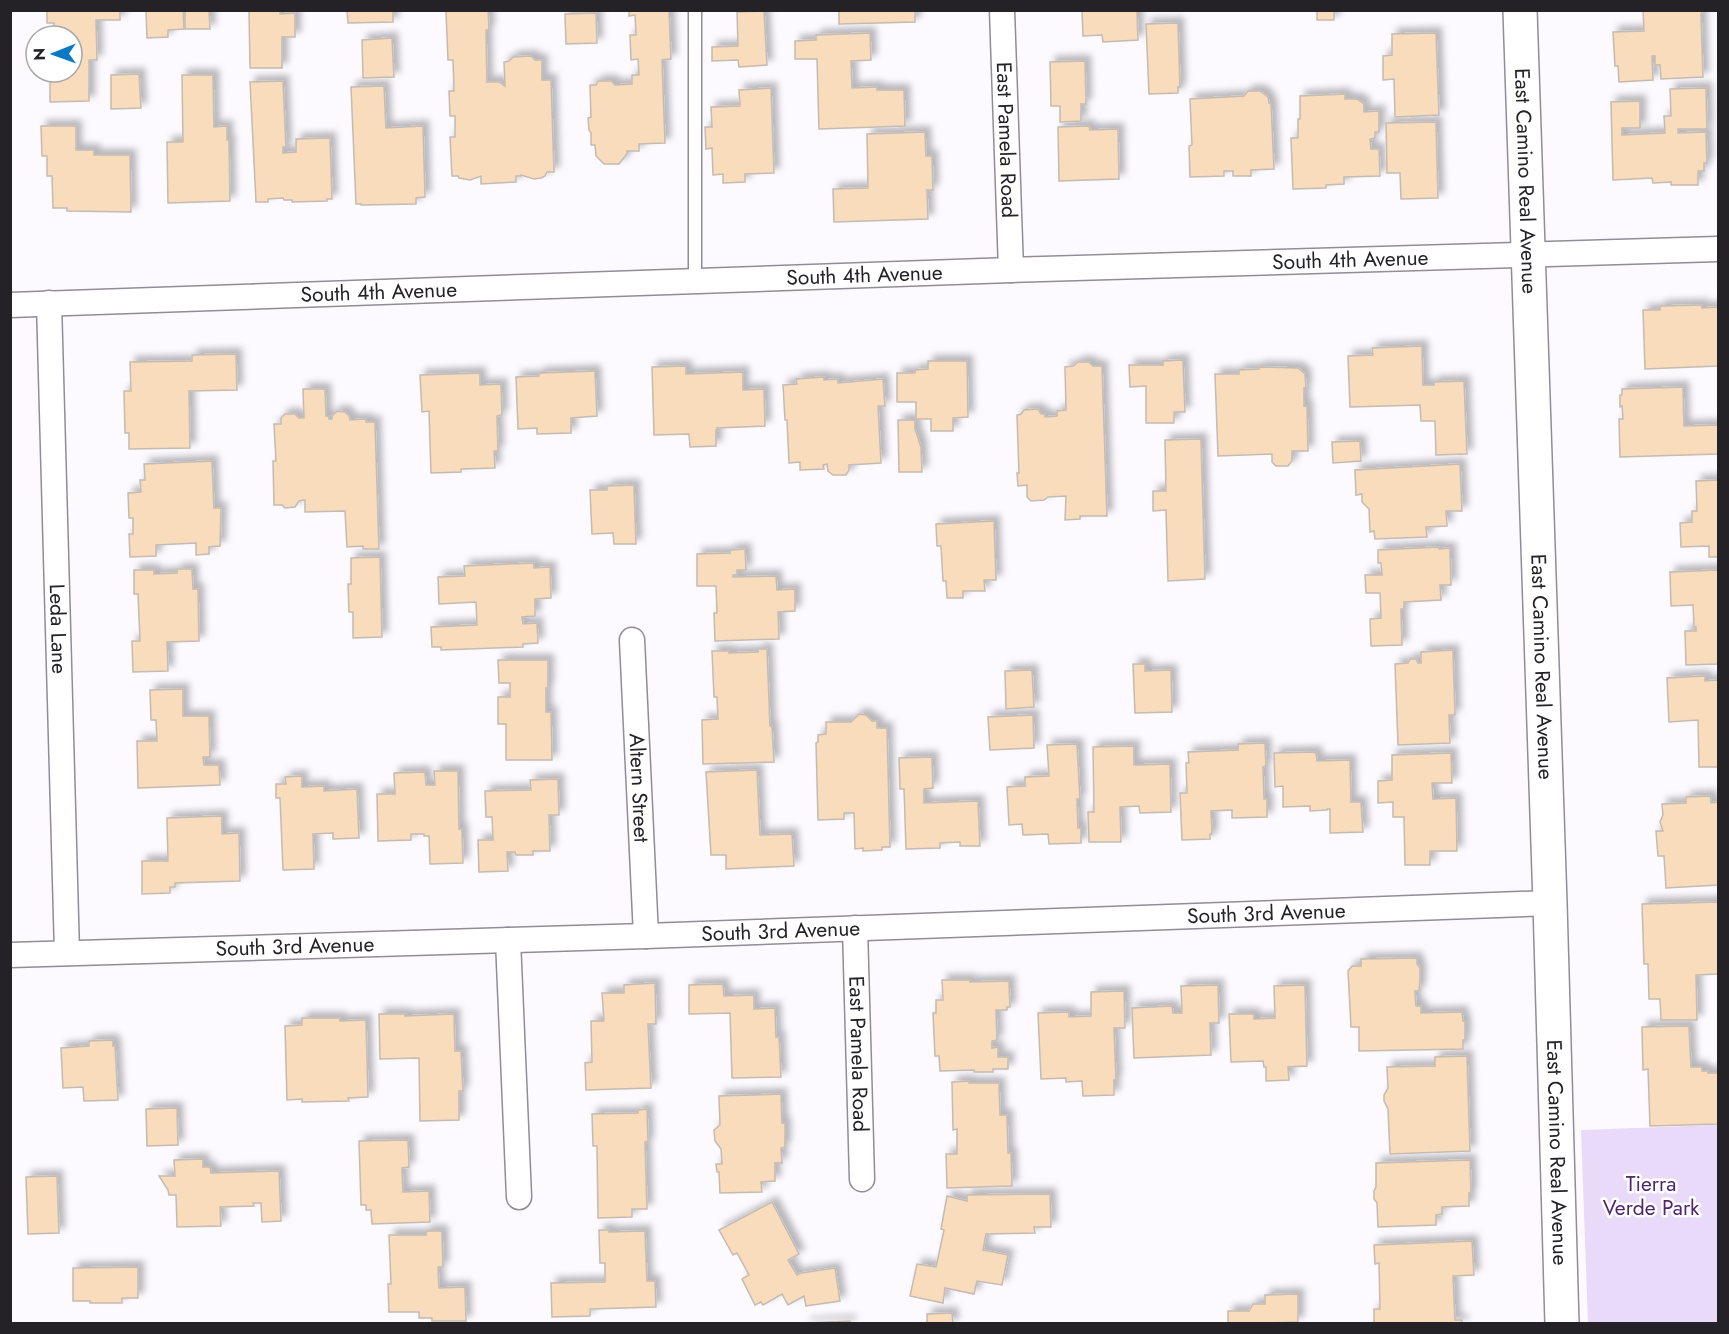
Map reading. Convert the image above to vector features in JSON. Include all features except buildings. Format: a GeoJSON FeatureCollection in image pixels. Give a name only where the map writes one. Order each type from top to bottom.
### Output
{"type":"FeatureCollection","features":[{"type":"Feature","properties":{"kind":"street","name":"East Pamela Road"},"geometry":{"type":"LineString","coordinates":[[1002,10],[1011,270]]}},
{"type":"Feature","properties":{"kind":"street","name":"East Camino Real Avenue"},"geometry":{"type":"LineString","coordinates":[[1520,10],[1562,1323]]}},
{"type":"Feature","properties":{"kind":"street","name":"South 4th Avenue"},"geometry":{"type":"LineString","coordinates":[[10,305],[1011,270],[1719,249]]}},
{"type":"Feature","properties":{"kind":"street","name":"Leda Lane"},"geometry":{"type":"LineString","coordinates":[[49,303],[67,953]]}},
{"type":"Feature","properties":{"kind":"street","name":"Altern Street"},"geometry":{"type":"LineString","coordinates":[[632,640],[646,936]]}},
{"type":"Feature","properties":{"kind":"street","name":"South 3rd Avenue"},"geometry":{"type":"LineString","coordinates":[[10,955],[646,936],[1550,903]]}},
{"type":"Feature","properties":{"kind":"street","name":"East Pamela Road"},"geometry":{"type":"LineString","coordinates":[[855,928],[862,1179]]}},
{"type":"Feature","properties":{"kind":"street"},"geometry":{"type":"LineString","coordinates":[[508,940],[519,1197]]}},
{"type":"Feature","properties":{"kind":"lane"},"geometry":{"type":"LineString","coordinates":[[694,281],[695,10]]}},
{"type":"Feature","properties":{"kind":"green space","name":"Tierra Verde Park"},"geometry":{"type":"Polygon","coordinates":[[[1718,1125],[1718,1323],[1588,1323],[1581,1130],[1718,1125]]]}}]}
